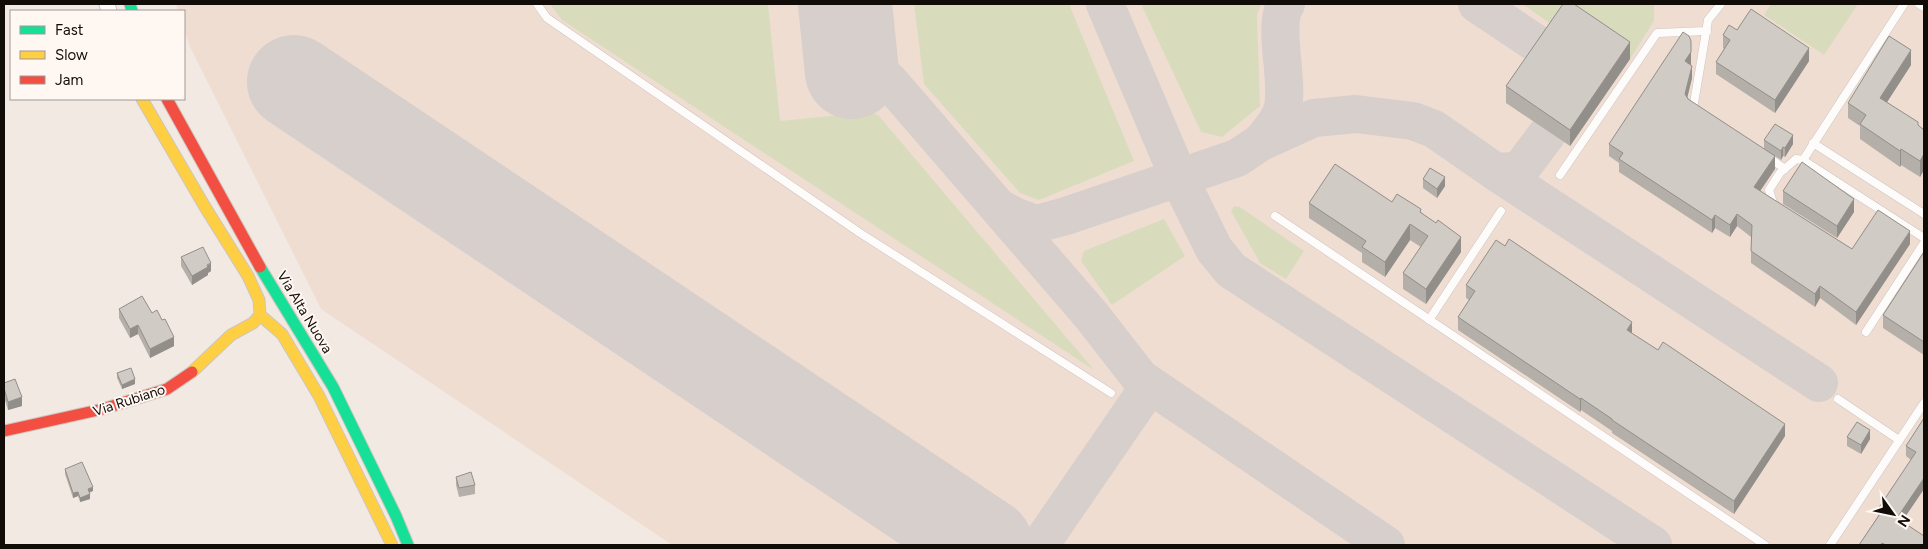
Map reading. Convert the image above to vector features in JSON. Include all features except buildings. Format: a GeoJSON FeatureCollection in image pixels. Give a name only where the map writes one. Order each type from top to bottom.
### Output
{"type":"FeatureCollection","features":[{"type":"Feature","properties":{"kind":"street"},"geometry":{"type":"LineString","coordinates":[[143,100],[248,276],[260,300],[260,315],[282,334],[319,396],[392,545]]}},
{"type":"Feature","properties":{"kind":"street","name":"Via Alta Nuova"},"geometry":{"type":"LineString","coordinates":[[168,100],[257,261],[333,387],[396,516],[408,545]]}},
{"type":"Feature","properties":{"kind":"street","name":"Via Rubiano"},"geometry":{"type":"LineString","coordinates":[[4,431],[103,410],[167,389],[192,372],[215,352],[230,335],[253,323],[260,315]]}},
{"type":"Feature","properties":{"kind":"lane"},"geometry":{"type":"LineString","coordinates":[[537,4],[547,18],[860,233],[1111,394]]}},
{"type":"Feature","properties":{"kind":"lane"},"geometry":{"type":"LineString","coordinates":[[1701,114],[1693,109],[1708,20],[1721,4]]}},
{"type":"Feature","properties":{"kind":"lane"},"geometry":{"type":"LineString","coordinates":[[1803,160],[1904,4]]}},
{"type":"Feature","properties":{"kind":"lane"},"geometry":{"type":"LineString","coordinates":[[1919,4],[1924,7]]}},
{"type":"Feature","properties":{"kind":"lane"},"geometry":{"type":"LineString","coordinates":[[1560,175],[1657,33],[1707,30]]}},
{"type":"Feature","properties":{"kind":"lane"},"geometry":{"type":"LineString","coordinates":[[1813,143],[1923,211]]}},
{"type":"Feature","properties":{"kind":"lane"},"geometry":{"type":"LineString","coordinates":[[1764,154],[1785,169]]}},
{"type":"Feature","properties":{"kind":"lane"},"geometry":{"type":"LineString","coordinates":[[1781,209],[1774,203],[1769,190],[1785,169],[1796,159],[1803,160],[1924,238]]}},
{"type":"Feature","properties":{"kind":"lane"},"geometry":{"type":"LineString","coordinates":[[1429,320],[1501,211]]}},
{"type":"Feature","properties":{"kind":"lane"},"geometry":{"type":"LineString","coordinates":[[1275,216],[1765,545]]}},
{"type":"Feature","properties":{"kind":"lane"},"geometry":{"type":"LineString","coordinates":[[1866,332],[1924,243]]}},
{"type":"Feature","properties":{"kind":"lane"},"geometry":{"type":"LineString","coordinates":[[1838,399],[1900,440]]}},
{"type":"Feature","properties":{"kind":"lane"},"geometry":{"type":"LineString","coordinates":[[1830,545],[1924,403]]}},
{"type":"Feature","properties":{"kind":"shaded area"},"geometry":{"type":"Polygon","coordinates":[[[176,4],[1924,4],[1924,545],[672,545],[321,309],[190,47],[185,32],[185,10],[178,10],[176,4]]]}},
{"type":"Feature","properties":{"kind":"green space"},"geometry":{"type":"Polygon","coordinates":[[[550,4],[768,4],[780,121],[872,112],[879,116],[1094,370],[562,20],[550,4]]]}},
{"type":"Feature","properties":{"kind":"green space"},"geometry":{"type":"Polygon","coordinates":[[[914,4],[1069,4],[1134,161],[1039,200],[1020,193],[924,84],[914,4]]]}},
{"type":"Feature","properties":{"kind":"green space"},"geometry":{"type":"Polygon","coordinates":[[[1141,4],[1261,4],[1257,15],[1260,106],[1222,137],[1201,132],[1141,4]]]}},
{"type":"Feature","properties":{"kind":"green space"},"geometry":{"type":"Polygon","coordinates":[[[1522,4],[1654,4],[1654,21],[1630,59],[1566,15],[1557,28],[1522,4]]]}},
{"type":"Feature","properties":{"kind":"green space"},"geometry":{"type":"Polygon","coordinates":[[[1771,4],[1858,4],[1824,55],[1764,15],[1771,4]]]}},
{"type":"Feature","properties":{"kind":"green space"},"geometry":{"type":"Polygon","coordinates":[[[1234,206],[1240,207],[1304,251],[1286,279],[1260,263],[1231,211],[1234,206]]]}},
{"type":"Feature","properties":{"kind":"green space"},"geometry":{"type":"Polygon","coordinates":[[[1164,219],[1185,256],[1112,305],[1081,261],[1084,251],[1164,219]]]}},
{"type":"Feature","properties":{"kind":"taxiway"},"geometry":{"type":"LineString","coordinates":[[1105,4],[1179,178],[1214,249],[1231,270],[1653,545]]}},
{"type":"Feature","properties":{"kind":"taxiway"},"geometry":{"type":"LineString","coordinates":[[1261,142],[1277,121],[1283,107],[1284,82],[1280,25],[1286,4]]}},
{"type":"Feature","properties":{"kind":"taxiway"},"geometry":{"type":"LineString","coordinates":[[1477,4],[1543,48]]}},
{"type":"Feature","properties":{"kind":"taxiway"},"geometry":{"type":"LineString","coordinates":[[852,72],[889,81],[1091,315],[1140,378],[1386,545]]}},
{"type":"Feature","properties":{"kind":"taxiway"},"geometry":{"type":"LineString","coordinates":[[998,207],[1016,217],[1036,224],[1066,216],[1237,158],[1261,142],[1314,118],[1356,114],[1413,121],[1434,129],[1496,172],[1819,383]]}},
{"type":"Feature","properties":{"kind":"taxiway"},"geometry":{"type":"LineString","coordinates":[[1496,172],[1514,171],[1523,166],[1547,134]]}},
{"type":"Feature","properties":{"kind":"taxiway"},"geometry":{"type":"LineString","coordinates":[[1040,545],[1150,385]]}},
{"type":"Feature","properties":{"kind":"runway"},"geometry":{"type":"LineString","coordinates":[[845,4],[852,72]]}},
{"type":"Feature","properties":{"kind":"runway"},"geometry":{"type":"LineString","coordinates":[[294,82],[986,545]]}},
{"type":"Feature","properties":{"kind":"traffic: fast"},"geometry":{"type":"LineString","coordinates":[[130,4],[132,10]]}},
{"type":"Feature","properties":{"kind":"traffic: fast"},"geometry":{"type":"LineString","coordinates":[[260,267],[333,387],[396,516],[408,545]]}},
{"type":"Feature","properties":{"kind":"traffic: slow"},"geometry":{"type":"LineString","coordinates":[[143,100],[248,276],[259,300],[260,315],[253,323],[231,335],[192,372]]}},
{"type":"Feature","properties":{"kind":"traffic: slow"},"geometry":{"type":"LineString","coordinates":[[260,315],[282,334],[319,396],[392,545]]}},
{"type":"Feature","properties":{"kind":"traffic: jam"},"geometry":{"type":"LineString","coordinates":[[168,100],[260,267]]}},
{"type":"Feature","properties":{"kind":"traffic: jam"},"geometry":{"type":"LineString","coordinates":[[4,431],[103,409],[167,389],[192,372]]}}]}
